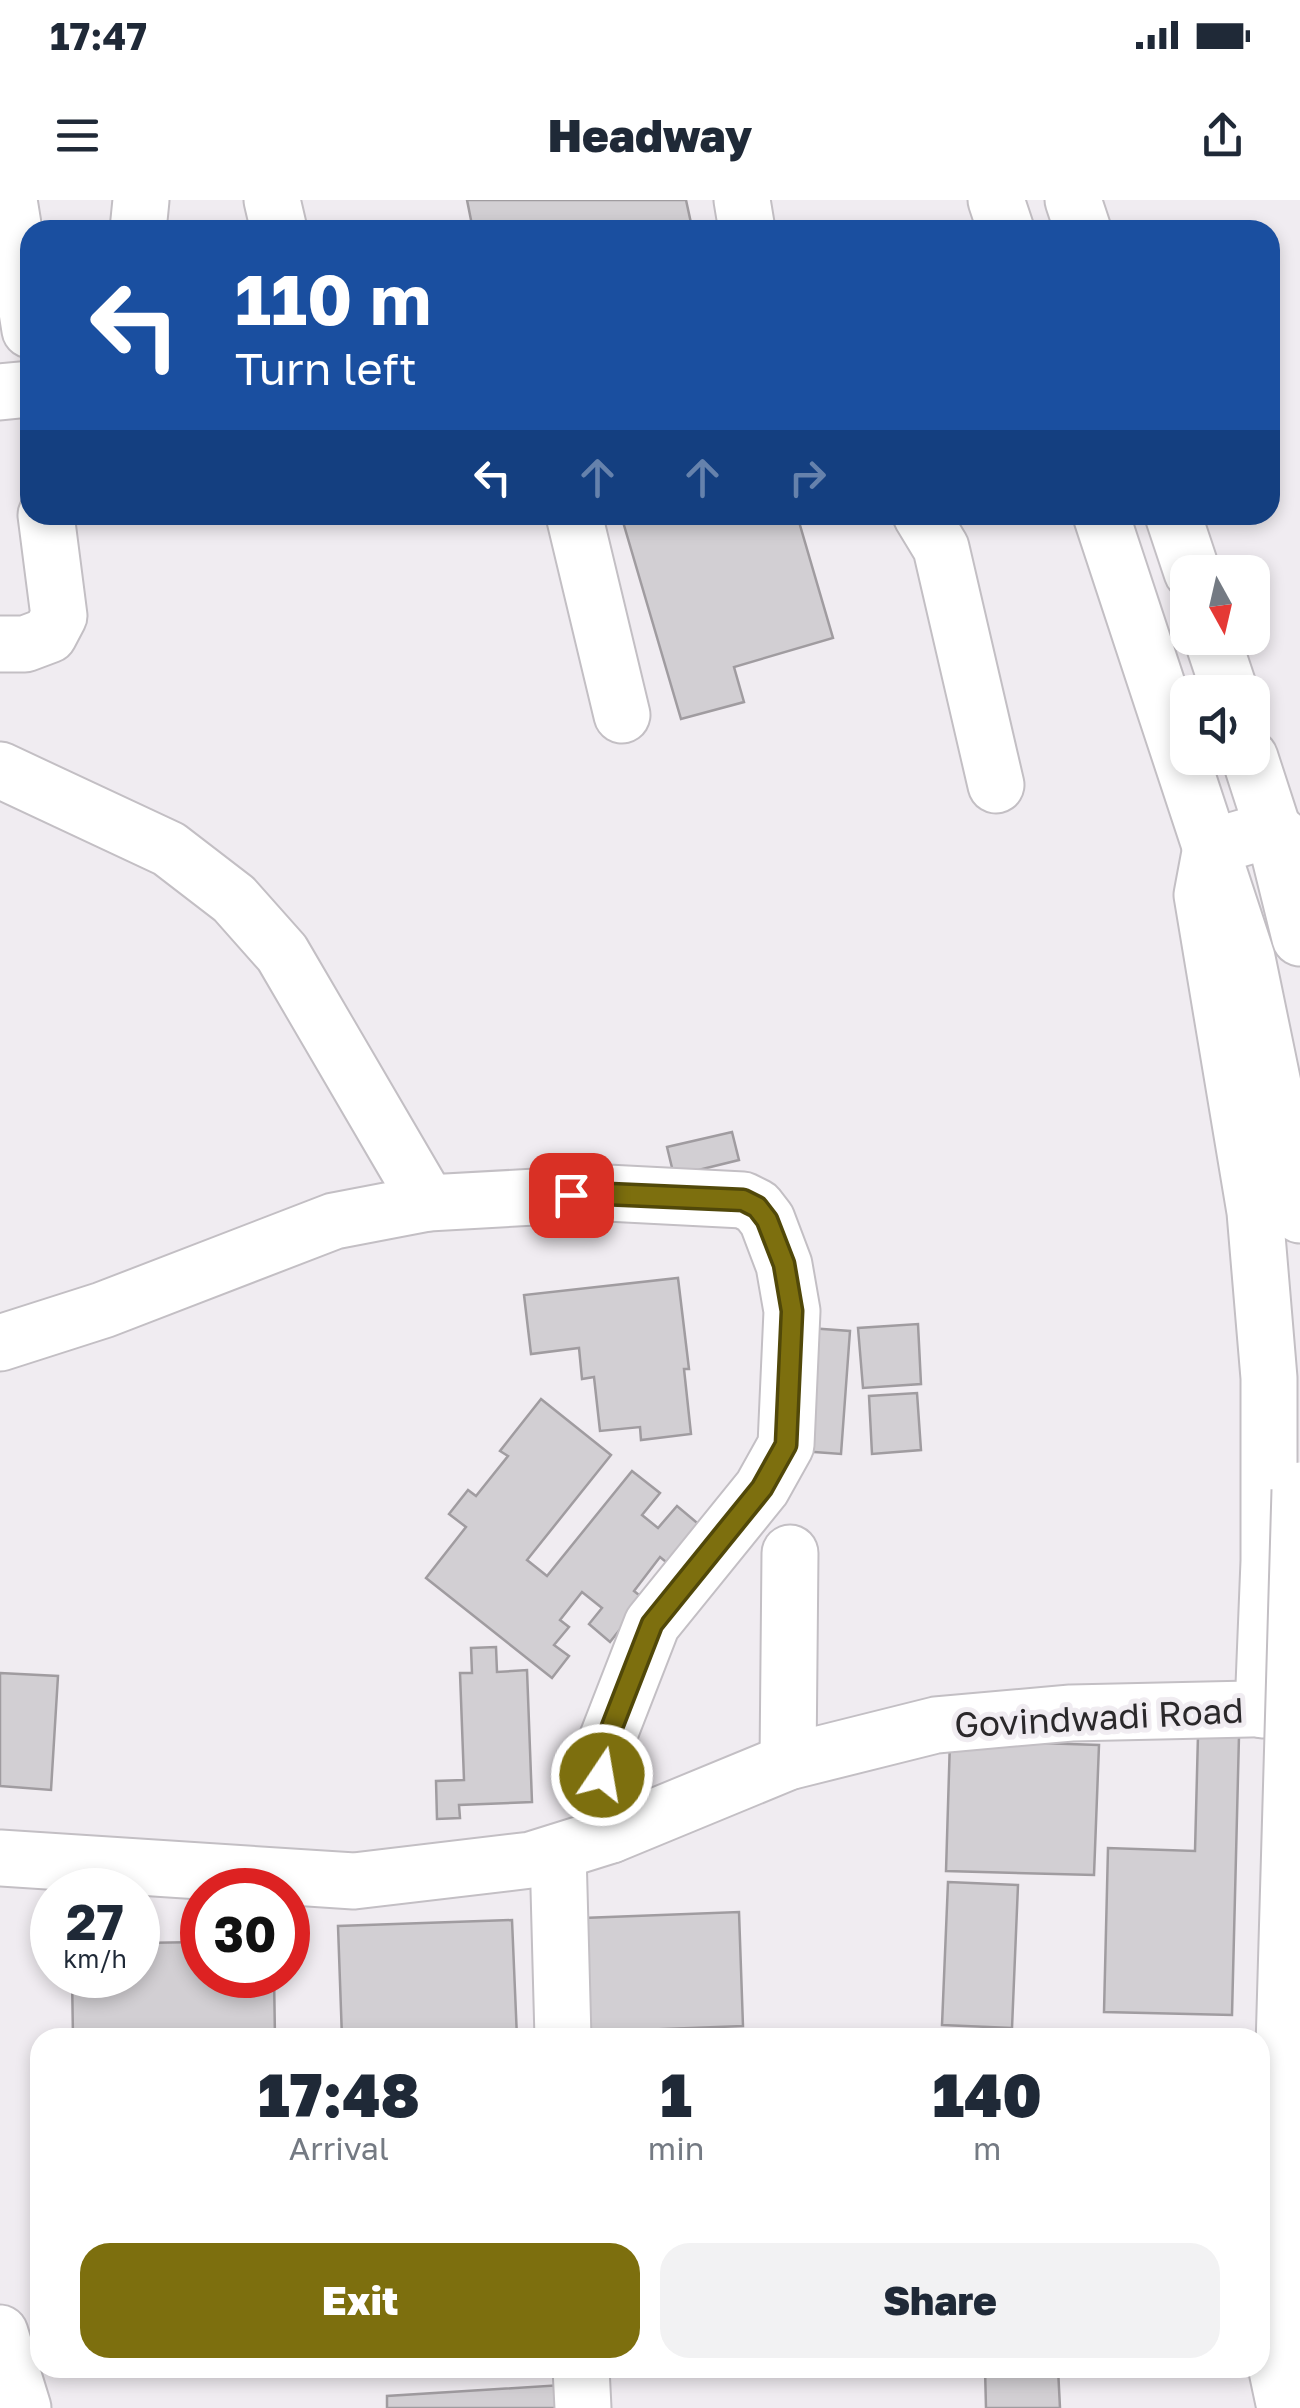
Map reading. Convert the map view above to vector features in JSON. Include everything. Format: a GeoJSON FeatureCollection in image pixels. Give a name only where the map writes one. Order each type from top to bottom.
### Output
{"type":"FeatureCollection","features":[{"type":"Feature","properties":{"kind":"street"},"geometry":{"type":"LineString","coordinates":[[9,200],[20,268]]}},
{"type":"Feature","properties":{"kind":"street"},"geometry":{"type":"LineString","coordinates":[[0,644],[25,644],[49,635],[60,616],[47,525]]}},
{"type":"Feature","properties":{"kind":"street"},"geometry":{"type":"LineString","coordinates":[[576,525],[622,716]]}},
{"type":"Feature","properties":{"kind":"street"},"geometry":{"type":"LineString","coordinates":[[927,525],[941,548],[996,785]]}},
{"type":"Feature","properties":{"kind":"street"},"geometry":{"type":"LineString","coordinates":[[1105,525],[1247,958],[1300,1215]]}},
{"type":"Feature","properties":{"kind":"street"},"geometry":{"type":"LineString","coordinates":[[1176,525],[1186,555]]}},
{"type":"Feature","properties":{"kind":"street"},"geometry":{"type":"LineString","coordinates":[[0,770],[168,848],[234,899],[282,953],[428,1203]]}},
{"type":"Feature","properties":{"kind":"street"},"geometry":{"type":"LineString","coordinates":[[1257,775],[1286,841],[1300,937]]}},
{"type":"Feature","properties":{"kind":"street"},"geometry":{"type":"LineString","coordinates":[[1212,847],[1286,841]]}},
{"type":"Feature","properties":{"kind":"street"},"geometry":{"type":"LineString","coordinates":[[1212,847],[1202,894],[1256,1212],[1269,1378],[1269,1561],[1281,1709]]}},
{"type":"Feature","properties":{"kind":"street"},"geometry":{"type":"LineString","coordinates":[[0,1343],[103,1310],[334,1221],[428,1203],[607,1194],[743,1200],[757,1207],[767,1220],[784,1264],[792,1311],[786,1445],[762,1488],[652,1624],[603,1750],[601,1800],[611,1834]]}},
{"type":"Feature","properties":{"kind":"street"},"geometry":{"type":"LineString","coordinates":[[1286,2408],[1275,2361],[1300,1490]]}},
{"type":"Feature","properties":{"kind":"street"},"geometry":{"type":"LineString","coordinates":[[788,1762],[790,1554]]}},
{"type":"Feature","properties":{"kind":"street","name":"Govindwadi Road"},"geometry":{"type":"LineString","coordinates":[[0,1858],[354,1880],[530,1860],[611,1834],[788,1762],[936,1726],[1072,1713],[1281,1709]]}},
{"type":"Feature","properties":{"kind":"street"},"geometry":{"type":"LineString","coordinates":[[558,1852],[564,2028]]}},
{"type":"Feature","properties":{"kind":"street"},"geometry":{"type":"LineString","coordinates":[[0,2333],[23,2408]]}},
{"type":"Feature","properties":{"kind":"street"},"geometry":{"type":"LineString","coordinates":[[582,2378],[583,2408]]}},
{"type":"Feature","properties":{"kind":"building"},"geometry":{"type":"Polygon","coordinates":[[[467,200],[686,200],[690,220],[471,220],[467,200]]]}},
{"type":"Feature","properties":{"kind":"building"},"geometry":{"type":"Polygon","coordinates":[[[624,525],[800,525],[833,638],[734,667],[744,702],[681,719],[624,525]]]}},
{"type":"Feature","properties":{"kind":"building"},"geometry":{"type":"Polygon","coordinates":[[[732,1132],[739,1160],[674,1176],[667,1147],[732,1132]]]}},
{"type":"Feature","properties":{"kind":"building"},"geometry":{"type":"Polygon","coordinates":[[[678,1278],[689,1369],[684,1369],[691,1434],[641,1440],[640,1427],[600,1431],[594,1377],[582,1379],[579,1348],[531,1354],[524,1295],[678,1278]]]}},
{"type":"Feature","properties":{"kind":"building"},"geometry":{"type":"Polygon","coordinates":[[[918,1324],[921,1384],[863,1388],[858,1328],[918,1324]]]}},
{"type":"Feature","properties":{"kind":"building"},"geometry":{"type":"Polygon","coordinates":[[[809,1328],[850,1331],[841,1454],[801,1451],[809,1328]]]}},
{"type":"Feature","properties":{"kind":"building"},"geometry":{"type":"Polygon","coordinates":[[[917,1393],[921,1450],[872,1454],[869,1396],[917,1393]]]}},
{"type":"Feature","properties":{"kind":"building"},"geometry":{"type":"Polygon","coordinates":[[[541,1399],[611,1455],[527,1560],[547,1576],[632,1471],[660,1493],[642,1515],[658,1528],[677,1506],[702,1527],[671,1566],[660,1557],[634,1591],[644,1599],[610,1642],[589,1624],[602,1608],[582,1592],[560,1620],[569,1627],[554,1645],[569,1656],[552,1678],[426,1578],[466,1527],[449,1514],[468,1490],[476,1496],[508,1456],[500,1451],[541,1399]]]}},
{"type":"Feature","properties":{"kind":"building"},"geometry":{"type":"Polygon","coordinates":[[[496,1647],[497,1672],[527,1670],[532,1802],[459,1805],[460,1818],[437,1819],[436,1781],[464,1780],[460,1673],[472,1673],[471,1648],[496,1647]]]}},
{"type":"Feature","properties":{"kind":"building"},"geometry":{"type":"Polygon","coordinates":[[[0,1673],[58,1676],[51,1790],[0,1786],[0,1673]]]}},
{"type":"Feature","properties":{"kind":"building"},"geometry":{"type":"Polygon","coordinates":[[[1198,1735],[1239,1736],[1232,2015],[1104,2012],[1108,1848],[1195,1851],[1198,1735]]]}},
{"type":"Feature","properties":{"kind":"building"},"geometry":{"type":"Polygon","coordinates":[[[950,1740],[1099,1745],[1094,1875],[946,1871],[950,1740]]]}},
{"type":"Feature","properties":{"kind":"building"},"geometry":{"type":"Polygon","coordinates":[[[948,1882],[1018,1885],[1012,2028],[942,2025],[948,1882]]]}},
{"type":"Feature","properties":{"kind":"building"},"geometry":{"type":"Polygon","coordinates":[[[739,1912],[743,2026],[587,2028],[583,1918],[739,1912]]]}},
{"type":"Feature","properties":{"kind":"building"},"geometry":{"type":"Polygon","coordinates":[[[512,1920],[517,2028],[342,2028],[338,1926],[512,1920]]]}},
{"type":"Feature","properties":{"kind":"building"},"geometry":{"type":"Polygon","coordinates":[[[180,1942],[180,1998],[274,1998],[275,2028],[73,2028],[72,1998],[160,1998],[160,1943],[180,1942]]]}},
{"type":"Feature","properties":{"kind":"building"},"geometry":{"type":"Polygon","coordinates":[[[985,2378],[1058,2378],[1060,2408],[986,2408],[985,2378]]]}},
{"type":"Feature","properties":{"kind":"building"},"geometry":{"type":"Polygon","coordinates":[[[562,2385],[563,2408],[387,2408],[387,2396],[562,2385]]]}},
{"type":"Feature","properties":{"kind":"route"},"geometry":{"type":"LineString","coordinates":[[571,1195],[743,1200],[757,1207],[767,1220],[784,1264],[792,1311],[786,1445],[762,1488],[652,1624],[603,1750],[602,1775]]}}]}
